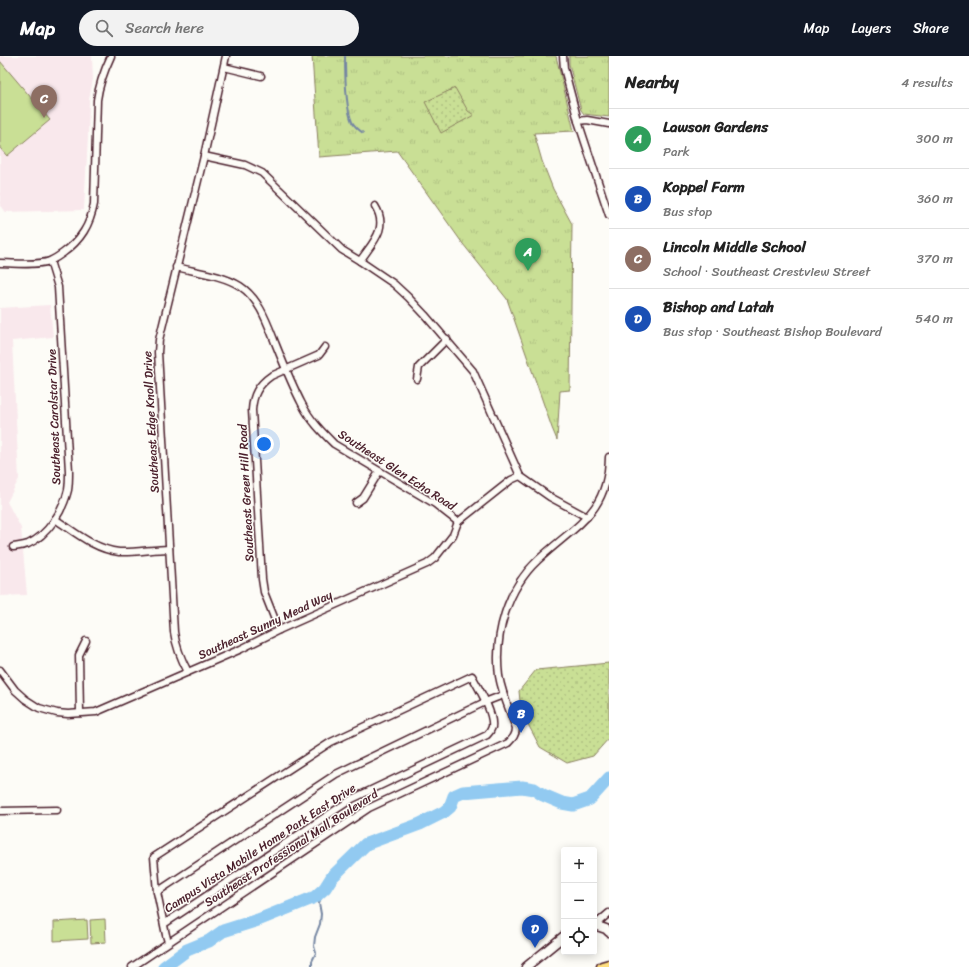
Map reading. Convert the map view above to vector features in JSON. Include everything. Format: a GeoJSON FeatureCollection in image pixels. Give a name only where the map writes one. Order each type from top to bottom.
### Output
{"type":"FeatureCollection","features":[{"type":"Feature","properties":{"kind":"main road"},"geometry":{"type":"LineString","coordinates":[[602,967],[609,965]]}},
{"type":"Feature","properties":{"kind":"street"},"geometry":{"type":"LineString","coordinates":[[0,263],[36,263],[50,261],[67,250],[80,238],[89,223],[94,204],[98,88],[102,73],[110,56]]}},
{"type":"Feature","properties":{"kind":"street","name":"Southeast Edge Knoll Drive"},"geometry":{"type":"LineString","coordinates":[[188,672],[179,655],[176,645],[158,352],[159,340],[204,156],[226,56]]}},
{"type":"Feature","properties":{"kind":"street"},"geometry":{"type":"LineString","coordinates":[[563,56],[564,68],[578,121],[609,215]]}},
{"type":"Feature","properties":{"kind":"street"},"geometry":{"type":"LineString","coordinates":[[224,67],[261,76]]}},
{"type":"Feature","properties":{"kind":"street"},"geometry":{"type":"LineString","coordinates":[[578,121],[587,120],[609,124]]}},
{"type":"Feature","properties":{"kind":"street"},"geometry":{"type":"LineString","coordinates":[[204,156],[245,165],[262,173],[342,250],[360,260],[394,284],[408,297],[447,339],[473,371],[520,476],[550,497],[587,517]]}},
{"type":"Feature","properties":{"kind":"street"},"geometry":{"type":"LineString","coordinates":[[360,260],[379,234],[381,227],[381,219],[375,206]]}},
{"type":"Feature","properties":{"kind":"street","name":"Southeast Carolstar Drive"},"geometry":{"type":"LineString","coordinates":[[13,547],[27,544],[36,539],[46,531],[55,519],[63,505],[69,471],[58,287],[50,261]]}},
{"type":"Feature","properties":{"kind":"street","name":"Southeast Glen Echo Road"},"geometry":{"type":"LineString","coordinates":[[176,267],[229,280],[242,287],[253,299],[262,313],[286,370],[311,420],[334,444],[435,504],[458,522]]}},
{"type":"Feature","properties":{"kind":"street"},"geometry":{"type":"LineString","coordinates":[[417,378],[420,367],[447,339]]}},
{"type":"Feature","properties":{"kind":"street","name":"Southeast Green Hill Road"},"geometry":{"type":"LineString","coordinates":[[279,630],[264,592],[262,579],[252,410],[253,398],[258,387],[271,376],[319,355],[325,347]]}},
{"type":"Feature","properties":{"kind":"street","name":"Southeast Professional Mall Boulevard"},"geometry":{"type":"LineString","coordinates":[[132,967],[369,808],[513,739],[516,733],[516,728],[503,695],[499,677],[498,646],[502,622],[511,598],[524,575],[537,560],[578,528],[607,489],[609,457]]}},
{"type":"Feature","properties":{"kind":"street"},"geometry":{"type":"LineString","coordinates":[[356,502],[363,498],[379,472]]}},
{"type":"Feature","properties":{"kind":"street","name":"Southeast Sunny Mead Way"},"geometry":{"type":"LineString","coordinates":[[0,670],[14,690],[39,708],[57,713],[96,712],[241,649],[279,630],[427,564],[435,558],[446,544],[458,522],[505,484],[520,476]]}},
{"type":"Feature","properties":{"kind":"street"},"geometry":{"type":"LineString","coordinates":[[55,519],[86,540],[102,548],[119,552],[169,548]]}},
{"type":"Feature","properties":{"kind":"street"},"geometry":{"type":"LineString","coordinates":[[80,713],[79,654],[86,641]]}},
{"type":"Feature","properties":{"kind":"street","name":"Campus Vista Mobile Home Park East Drive"},"geometry":{"type":"LineString","coordinates":[[157,892],[154,858],[324,747],[472,676],[492,720],[492,729],[487,735],[352,799],[164,924]]}},
{"type":"Feature","properties":{"kind":"street"},"geometry":{"type":"LineString","coordinates":[[168,942],[157,892],[336,774],[485,702],[503,695]]}},
{"type":"Feature","properties":{"kind":"street"},"geometry":{"type":"LineString","coordinates":[[0,811],[58,810]]}},
{"type":"Feature","properties":{"kind":"street"},"geometry":{"type":"LineString","coordinates":[[597,923],[609,913]]}},
{"type":"Feature","properties":{"kind":"street"},"geometry":{"type":"LineString","coordinates":[[597,926],[606,929],[609,932]]}},
{"type":"Feature","properties":{"kind":"street"},"geometry":{"type":"LineString","coordinates":[[526,967],[561,938]]}},
{"type":"Feature","properties":{"kind":"shaded area"},"geometry":{"type":"Polygon","coordinates":[[[0,56],[92,56],[93,79],[89,100],[84,210],[6,212],[0,206],[0,56]]]}},
{"type":"Feature","properties":{"kind":"shaded area"},"geometry":{"type":"Polygon","coordinates":[[[50,305],[53,337],[12,341],[19,479],[7,502],[21,528],[27,595],[0,596],[0,308],[50,305]]]}},
{"type":"Feature","properties":{"kind":"green space"},"geometry":{"type":"Polygon","coordinates":[[[312,56],[556,56],[574,131],[534,133],[542,161],[553,189],[572,224],[570,390],[560,391],[557,440],[507,299],[463,244],[397,151],[319,157],[312,56]]]}},
{"type":"Feature","properties":{"kind":"green space"},"geometry":{"type":"Polygon","coordinates":[[[569,56],[609,56],[609,117],[584,114],[581,110],[569,64],[569,56]]]}},
{"type":"Feature","properties":{"kind":"green space"},"geometry":{"type":"Polygon","coordinates":[[[0,61],[50,120],[7,156],[0,148],[0,61]]]}},
{"type":"Feature","properties":{"kind":"green space"},"geometry":{"type":"Polygon","coordinates":[[[455,88],[468,111],[474,115],[441,133],[425,102],[455,88]]]}},
{"type":"Feature","properties":{"kind":"green space"},"geometry":{"type":"Polygon","coordinates":[[[609,663],[609,738],[593,756],[567,763],[540,747],[521,711],[519,691],[536,670],[609,663]]]}},
{"type":"Feature","properties":{"kind":"green space"},"geometry":{"type":"Polygon","coordinates":[[[105,919],[106,942],[91,943],[90,920],[105,919]]]}},
{"type":"Feature","properties":{"kind":"green space"},"geometry":{"type":"Polygon","coordinates":[[[87,920],[88,939],[54,941],[54,922],[87,920]]]}},
{"type":"Feature","properties":{"kind":"waterway"},"geometry":{"type":"LineString","coordinates":[[345,56],[348,108],[353,124],[363,133]]}},
{"type":"Feature","properties":{"kind":"waterway"},"geometry":{"type":"LineString","coordinates":[[164,967],[187,950],[209,941],[223,931],[258,920],[315,897],[325,888],[332,877],[366,844],[420,824],[444,812],[450,807],[454,796],[463,792],[522,787],[534,789],[543,795],[562,803],[573,805],[590,799],[609,778]]}},
{"type":"Feature","properties":{"kind":"waterway"},"geometry":{"type":"LineString","coordinates":[[312,967],[312,961],[316,953],[314,946],[315,937],[320,924],[321,914],[319,903],[325,888]]}},
{"type":"Feature","properties":{"kind":"place","name":"Lincoln Middle School"},"geometry":{"type":"Point","coordinates":[44,118]}},
{"type":"Feature","properties":{"kind":"place","name":"Lawson Gardens"},"geometry":{"type":"Point","coordinates":[528,271]}},
{"type":"Feature","properties":{"kind":"place","name":"Koppel Farm"},"geometry":{"type":"Point","coordinates":[521,733]}},
{"type":"Feature","properties":{"kind":"place","name":"Bishop and Latah"},"geometry":{"type":"Point","coordinates":[535,948]}}]}
